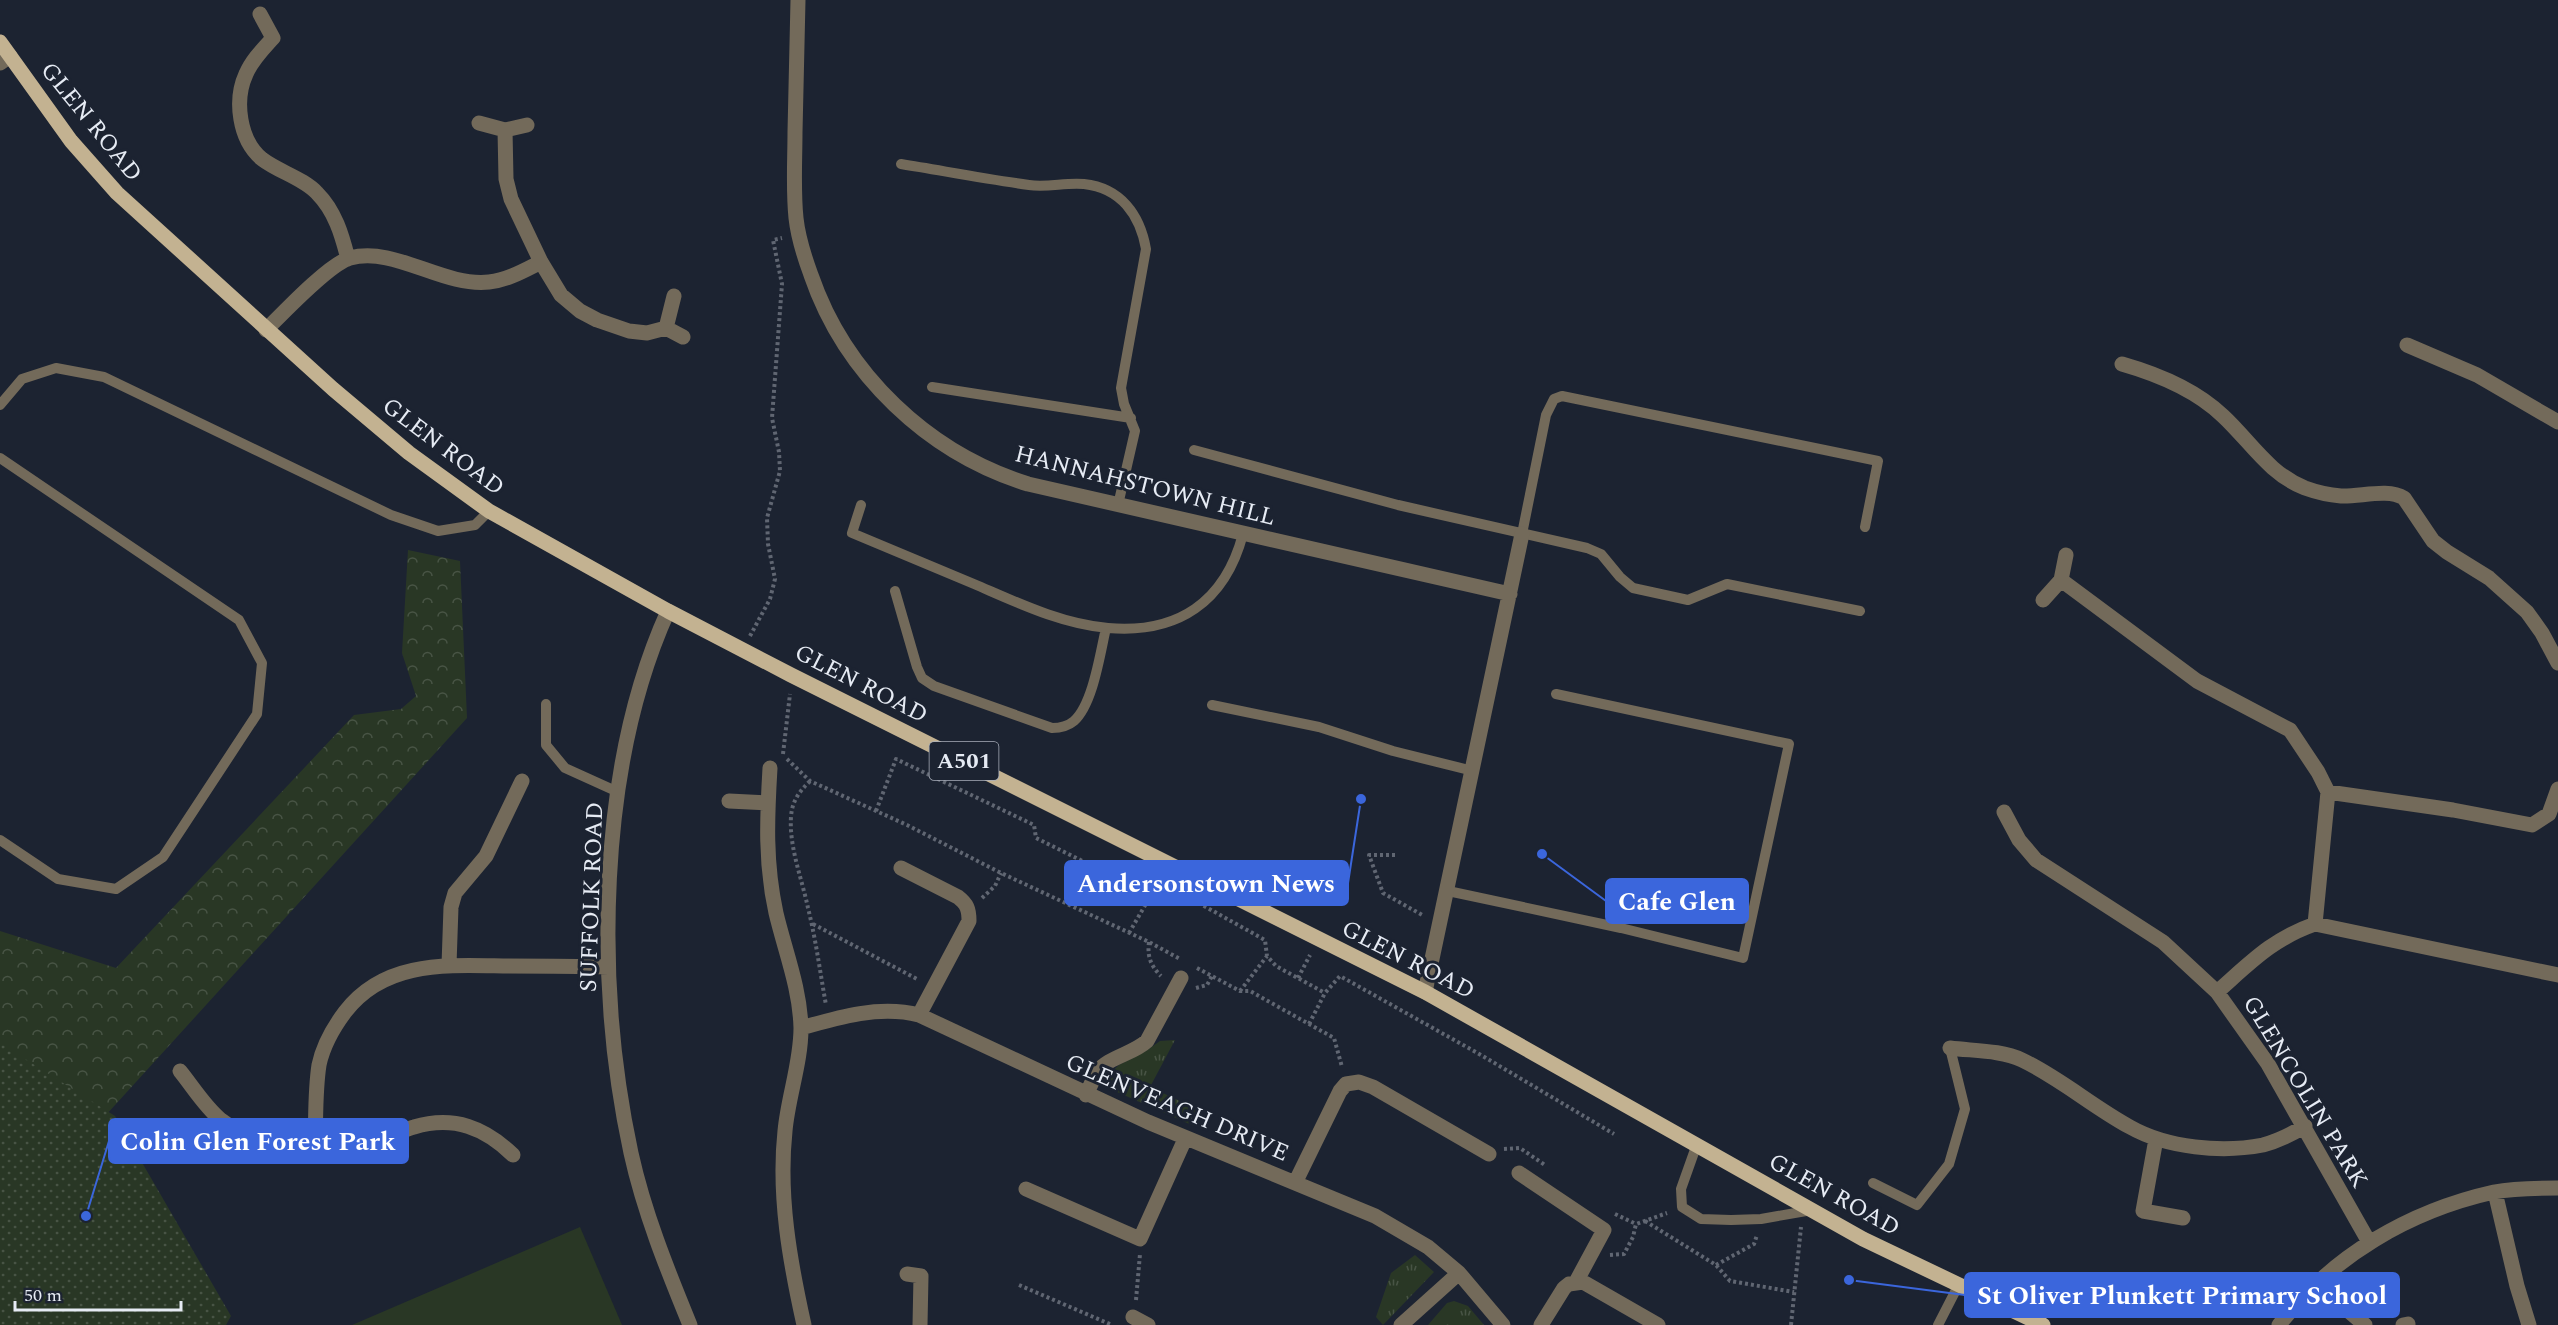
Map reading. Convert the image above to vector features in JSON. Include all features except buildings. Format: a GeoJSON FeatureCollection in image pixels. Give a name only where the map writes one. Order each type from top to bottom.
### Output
{"type":"FeatureCollection","features":[{"type":"Feature","properties":{"kind":"main road","name":"GLEN ROAD"},"geometry":{"type":"LineString","coordinates":[[0,42],[5,60],[117,193],[266,330],[409,453],[489,511],[668,611],[791,675],[1425,992],[1697,1144],[1807,1211],[1958,1286],[2043,1325]]}},
{"type":"Feature","properties":{"kind":"street","name":"HANNAHSTOWN HILL"},"geometry":{"type":"LineString","coordinates":[[798,0],[794,184],[798,233],[816,288],[836,331],[856,363],[879,390],[927,432],[949,449],[1006,477],[1118,505],[1510,594]]}},
{"type":"Feature","properties":{"kind":"street"},"geometry":{"type":"LineString","coordinates":[[260,14],[273,38],[252,63],[241,86],[241,119],[244,133],[261,158],[316,192],[336,220],[348,259]]}},
{"type":"Feature","properties":{"kind":"street"},"geometry":{"type":"LineString","coordinates":[[479,123],[505,130],[527,125]]}},
{"type":"Feature","properties":{"kind":"street"},"geometry":{"type":"LineString","coordinates":[[505,130],[506,178],[512,200],[541,262],[561,295],[580,311],[628,331],[647,333],[666,328],[683,337]]}},
{"type":"Feature","properties":{"kind":"street"},"geometry":{"type":"LineString","coordinates":[[266,330],[305,292],[348,259],[380,257],[467,282],[490,282],[502,279],[541,262]]}},
{"type":"Feature","properties":{"kind":"street"},"geometry":{"type":"LineString","coordinates":[[666,328],[674,296]]}},
{"type":"Feature","properties":{"kind":"street"},"geometry":{"type":"LineString","coordinates":[[2407,345],[2477,375],[2558,422]]}},
{"type":"Feature","properties":{"kind":"street"},"geometry":{"type":"LineString","coordinates":[[2122,364],[2167,381],[2211,406],[2259,456],[2293,483],[2340,496],[2397,493],[2404,498],[2433,541],[2489,578],[2527,612],[2542,633],[2558,663]]}},
{"type":"Feature","properties":{"kind":"street"},"geometry":{"type":"LineString","coordinates":[[1425,992],[1522,534]]}},
{"type":"Feature","properties":{"kind":"street"},"geometry":{"type":"LineString","coordinates":[[2043,600],[2061,580],[2066,555]]}},
{"type":"Feature","properties":{"kind":"street"},"geometry":{"type":"LineString","coordinates":[[2061,580],[2197,681],[2290,730],[2318,772],[2328,792],[2315,924]]}},
{"type":"Feature","properties":{"kind":"street","name":"SUFFOLK ROAD"},"geometry":{"type":"LineString","coordinates":[[668,611],[652,648],[638,699],[618,792],[609,917],[608,967],[621,1096],[632,1154],[648,1214],[690,1325]]}},
{"type":"Feature","properties":{"kind":"street"},"geometry":{"type":"LineString","coordinates":[[770,768],[766,850],[769,877],[776,914],[790,961],[801,1028],[785,1132],[783,1169],[791,1260],[804,1325]]}},
{"type":"Feature","properties":{"kind":"street"},"geometry":{"type":"LineString","coordinates":[[449,965],[451,907],[455,892],[486,856],[522,781]]}},
{"type":"Feature","properties":{"kind":"street"},"geometry":{"type":"LineString","coordinates":[[2328,792],[2453,810],[2532,825],[2549,814],[2558,789]]}},
{"type":"Feature","properties":{"kind":"street"},"geometry":{"type":"LineString","coordinates":[[729,801],[768,803]]}},
{"type":"Feature","properties":{"kind":"street","name":"GLENCOLIN PARK"},"geometry":{"type":"LineString","coordinates":[[2004,812],[2019,840],[2036,860],[2163,942],[2217,992],[2268,1064],[2369,1242]]}},
{"type":"Feature","properties":{"kind":"street"},"geometry":{"type":"LineString","coordinates":[[901,868],[958,897],[969,910],[969,921],[919,1015]]}},
{"type":"Feature","properties":{"kind":"street"},"geometry":{"type":"LineString","coordinates":[[2217,992],[2289,933],[2315,924],[2558,975]]}},
{"type":"Feature","properties":{"kind":"street"},"geometry":{"type":"LineString","coordinates":[[315,1143],[319,1065],[326,1043],[346,1010],[368,988],[386,978],[427,966],[608,967]]}},
{"type":"Feature","properties":{"kind":"street"},"geometry":{"type":"LineString","coordinates":[[1086,1095],[1098,1072],[1105,1065],[1138,1049],[1147,1041],[1181,978]]}},
{"type":"Feature","properties":{"kind":"street","name":"GLENVEAGH DRIVE"},"geometry":{"type":"LineString","coordinates":[[801,1028],[862,1013],[891,1011],[919,1015],[1086,1095],[1185,1139],[1358,1208],[1401,1230],[1428,1247],[1459,1273],[1503,1325]]}},
{"type":"Feature","properties":{"kind":"street"},"geometry":{"type":"LineString","coordinates":[[1950,1048],[1996,1053],[2020,1059],[2132,1128],[2156,1139],[2201,1147],[2239,1148],[2265,1144],[2286,1137],[2305,1126]]}},
{"type":"Feature","properties":{"kind":"street"},"geometry":{"type":"LineString","coordinates":[[180,1071],[219,1118],[252,1136],[277,1143],[378,1140],[414,1127],[454,1124],[475,1127],[496,1138],[513,1155]]}},
{"type":"Feature","properties":{"kind":"street"},"geometry":{"type":"LineString","coordinates":[[1295,1183],[1340,1091],[1347,1083],[1359,1082],[1373,1087],[1489,1154]]}},
{"type":"Feature","properties":{"kind":"street"},"geometry":{"type":"LineString","coordinates":[[1026,1189],[1140,1239],[1185,1139]]}},
{"type":"Feature","properties":{"kind":"street"},"geometry":{"type":"LineString","coordinates":[[2156,1139],[2143,1211],[2182,1218]]}},
{"type":"Feature","properties":{"kind":"street"},"geometry":{"type":"LineString","coordinates":[[1519,1173],[1604,1230],[1576,1282],[1564,1288],[1541,1325]]}},
{"type":"Feature","properties":{"kind":"street"},"geometry":{"type":"LineString","coordinates":[[2279,1325],[2341,1262],[2369,1242],[2412,1219],[2446,1206],[2495,1192],[2558,1188]]}},
{"type":"Feature","properties":{"kind":"street"},"geometry":{"type":"LineString","coordinates":[[2495,1192],[2517,1286],[2529,1325]]}},
{"type":"Feature","properties":{"kind":"street"},"geometry":{"type":"LineString","coordinates":[[1401,1325],[1459,1273]]}},
{"type":"Feature","properties":{"kind":"street"},"geometry":{"type":"LineString","coordinates":[[907,1274],[921,1276],[920,1325]]}},
{"type":"Feature","properties":{"kind":"street"},"geometry":{"type":"LineString","coordinates":[[1576,1282],[1592,1285],[1658,1325]]}},
{"type":"Feature","properties":{"kind":"street"},"geometry":{"type":"LineString","coordinates":[[2317,1284],[2365,1325]]}},
{"type":"Feature","properties":{"kind":"street"},"geometry":{"type":"LineString","coordinates":[[1133,1317],[1148,1325]]}},
{"type":"Feature","properties":{"kind":"lane"},"geometry":{"type":"LineString","coordinates":[[901,164],[1033,186],[1084,184],[1103,189],[1121,200],[1134,213],[1143,232],[1146,249],[1121,388],[1124,404],[1135,431],[1118,505]]}},
{"type":"Feature","properties":{"kind":"lane"},"geometry":{"type":"LineString","coordinates":[[0,405],[22,379],[56,369],[104,377],[391,515],[438,531],[476,525],[489,511]]}},
{"type":"Feature","properties":{"kind":"lane"},"geometry":{"type":"LineString","coordinates":[[932,387],[1131,418]]}},
{"type":"Feature","properties":{"kind":"lane"},"geometry":{"type":"LineString","coordinates":[[1522,534],[1546,416],[1554,399],[1562,396],[1878,461],[1864,527]]}},
{"type":"Feature","properties":{"kind":"lane"},"geometry":{"type":"LineString","coordinates":[[1194,450],[1398,505],[1587,548],[1601,554],[1620,577],[1633,588],[1688,600],[1727,584],[1860,611]]}},
{"type":"Feature","properties":{"kind":"lane"},"geometry":{"type":"LineString","coordinates":[[0,458],[239,620],[262,663],[257,714],[164,857],[116,889],[58,879],[0,840]]}},
{"type":"Feature","properties":{"kind":"lane"},"geometry":{"type":"LineString","coordinates":[[861,505],[852,533],[1038,611],[1106,628],[1130,629],[1153,626],[1177,620],[1195,609],[1213,594],[1232,568],[1243,534]]}},
{"type":"Feature","properties":{"kind":"lane"},"geometry":{"type":"LineString","coordinates":[[895,591],[916,667],[922,678],[934,686],[1052,728],[1062,728],[1072,723],[1080,715],[1093,681],[1106,628]]}},
{"type":"Feature","properties":{"kind":"lane"},"geometry":{"type":"LineString","coordinates":[[1448,891],[1621,928],[1743,958],[1789,744],[1556,694]]}},
{"type":"Feature","properties":{"kind":"lane"},"geometry":{"type":"LineString","coordinates":[[546,704],[546,745],[565,768],[618,792]]}},
{"type":"Feature","properties":{"kind":"lane"},"geometry":{"type":"LineString","coordinates":[[1212,705],[1319,727],[1393,751],[1473,771]]}},
{"type":"Feature","properties":{"kind":"lane"},"geometry":{"type":"LineString","coordinates":[[1873,1183],[1917,1205],[1949,1164],[1965,1109],[1950,1048]]}},
{"type":"Feature","properties":{"kind":"lane"},"geometry":{"type":"LineString","coordinates":[[1697,1144],[1681,1189],[1682,1207],[1701,1220],[1761,1219],[1807,1211]]}},
{"type":"Feature","properties":{"kind":"lane"},"geometry":{"type":"LineString","coordinates":[[1938,1325],[1958,1286]]}},
{"type":"Feature","properties":{"kind":"path"},"geometry":{"type":"LineString","coordinates":[[742,649],[770,599],[776,579],[768,544],[767,518],[780,471],[779,452],[772,418],[782,284],[773,240],[798,233]]}},
{"type":"Feature","properties":{"kind":"path"},"geometry":{"type":"LineString","coordinates":[[770,768],[783,754],[791,675]]}},
{"type":"Feature","properties":{"kind":"path"},"geometry":{"type":"LineString","coordinates":[[783,754],[793,768],[810,781],[1149,942],[1180,959]]}},
{"type":"Feature","properties":{"kind":"path"},"geometry":{"type":"LineString","coordinates":[[876,811],[896,759],[1034,825],[1036,838],[1147,893],[1170,887],[1265,940],[1267,956],[1276,966],[1324,993]]}},
{"type":"Feature","properties":{"kind":"path"},"geometry":{"type":"LineString","coordinates":[[810,781],[793,803],[792,836],[812,924],[828,1020]]}},
{"type":"Feature","properties":{"kind":"path"},"geometry":{"type":"LineString","coordinates":[[1395,855],[1369,855],[1383,893],[1440,926]]}},
{"type":"Feature","properties":{"kind":"path"},"geometry":{"type":"LineString","coordinates":[[995,886],[1001,873]]}},
{"type":"Feature","properties":{"kind":"path"},"geometry":{"type":"LineString","coordinates":[[1129,933],[1147,902],[1147,893]]}},
{"type":"Feature","properties":{"kind":"path"},"geometry":{"type":"LineString","coordinates":[[812,924],[933,988]]}},
{"type":"Feature","properties":{"kind":"path"},"geometry":{"type":"LineString","coordinates":[[1298,978],[1318,939]]}},
{"type":"Feature","properties":{"kind":"path"},"geometry":{"type":"LineString","coordinates":[[1149,942],[1148,954],[1153,968]]}},
{"type":"Feature","properties":{"kind":"path"},"geometry":{"type":"LineString","coordinates":[[1240,991],[1267,956]]}},
{"type":"Feature","properties":{"kind":"path"},"geometry":{"type":"LineString","coordinates":[[1191,965],[1240,991],[1250,991],[1334,1038],[1347,1083]]}},
{"type":"Feature","properties":{"kind":"path"},"geometry":{"type":"LineString","coordinates":[[1207,985],[1212,976]]}},
{"type":"Feature","properties":{"kind":"path"},"geometry":{"type":"LineString","coordinates":[[1309,1024],[1324,993],[1340,976],[1481,1055],[1614,1134]]}},
{"type":"Feature","properties":{"kind":"path"},"geometry":{"type":"LineString","coordinates":[[1623,1254],[1634,1237],[1636,1224],[1682,1207]]}},
{"type":"Feature","properties":{"kind":"path"},"geometry":{"type":"LineString","coordinates":[[1791,1325],[1807,1211]]}},
{"type":"Feature","properties":{"kind":"path"},"geometry":{"type":"LineString","coordinates":[[1716,1265],[1754,1244],[1761,1219]]}},
{"type":"Feature","properties":{"kind":"path"},"geometry":{"type":"LineString","coordinates":[[1645,1221],[1716,1265],[1730,1281],[1794,1292]]}},
{"type":"Feature","properties":{"kind":"path"},"geometry":{"type":"LineString","coordinates":[[1133,1317],[1138,1292],[1137,1277],[1140,1270],[1140,1239]]}},
{"type":"Feature","properties":{"kind":"path"},"geometry":{"type":"LineString","coordinates":[[1019,1285],[1112,1325]]}},
{"type":"Feature","properties":{"kind":"green space"},"geometry":{"type":"Polygon","coordinates":[[[408,550],[460,561],[467,718],[106,1115],[0,1325],[0,931],[116,968],[354,715],[401,709],[416,696],[402,653],[408,550]]]}},
{"type":"Feature","properties":{"kind":"green space"},"geometry":{"type":"Polygon","coordinates":[[[1175,1040],[1150,1087],[1201,1111],[1194,1126],[1108,1088],[1106,1082],[1108,1075],[1119,1065],[1160,1041],[1175,1040]]]}},
{"type":"Feature","properties":{"kind":"green space"},"geometry":{"type":"Polygon","coordinates":[[[0,1043],[115,1116],[231,1316],[226,1325],[0,1325],[0,1043]]]}},
{"type":"Feature","properties":{"kind":"green space"},"geometry":{"type":"Polygon","coordinates":[[[580,1227],[622,1325],[352,1325],[580,1227]]]}},
{"type":"Feature","properties":{"kind":"green space"},"geometry":{"type":"Polygon","coordinates":[[[1415,1255],[1434,1272],[1383,1325],[1376,1317],[1391,1273],[1415,1255]]]}},
{"type":"Feature","properties":{"kind":"green space"},"geometry":{"type":"Polygon","coordinates":[[[1454,1301],[1468,1306],[1484,1325],[1428,1325],[1447,1303],[1454,1301]]]}},
{"type":"Feature","properties":{"kind":"place","name":"Andersonstown News"},"geometry":{"type":"Point","coordinates":[1361,799]}},
{"type":"Feature","properties":{"kind":"place","name":"Cafe Glen"},"geometry":{"type":"Point","coordinates":[1542,854]}},
{"type":"Feature","properties":{"kind":"place","name":"Colin Glen Forest Park"},"geometry":{"type":"Point","coordinates":[86,1216]}},
{"type":"Feature","properties":{"kind":"place","name":"St Oliver Plunkett Primary School"},"geometry":{"type":"Point","coordinates":[1849,1280]}}]}
